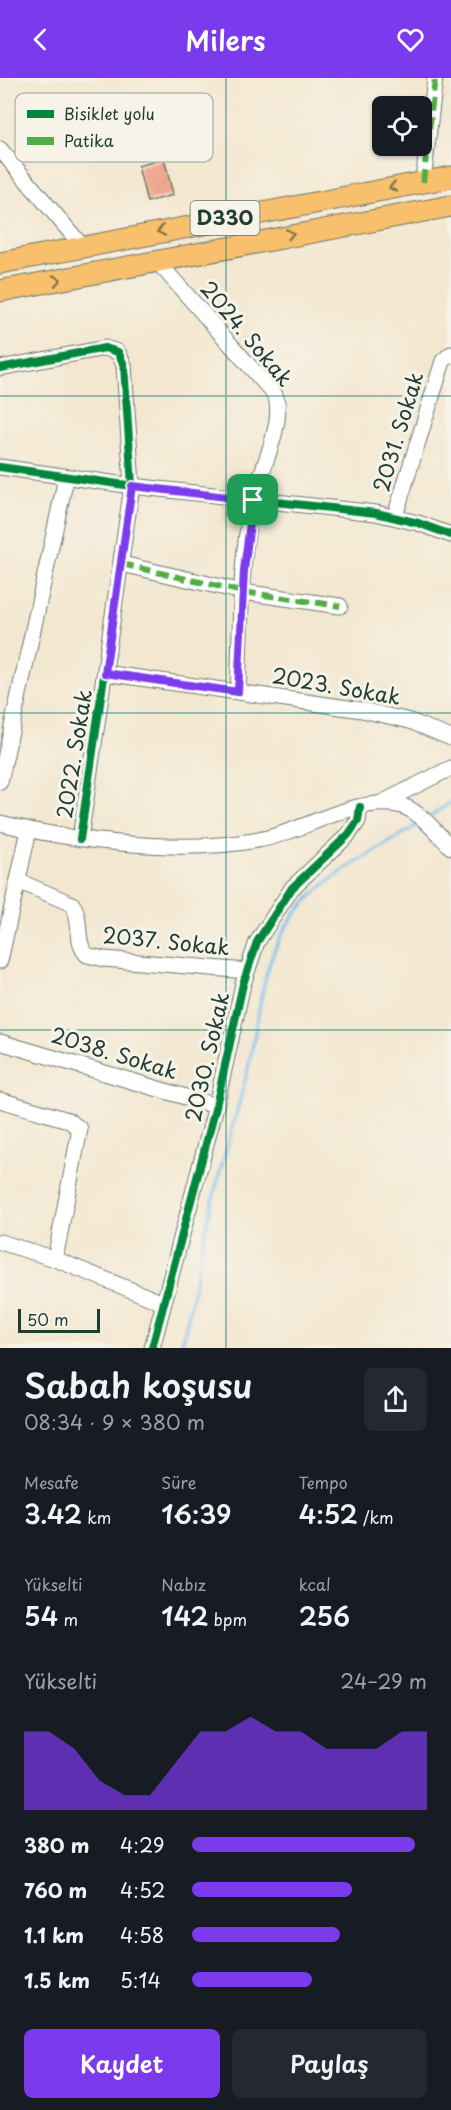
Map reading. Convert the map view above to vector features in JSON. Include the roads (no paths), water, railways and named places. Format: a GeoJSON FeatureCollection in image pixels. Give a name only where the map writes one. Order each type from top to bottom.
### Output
{"type":"FeatureCollection","features":[{"type":"Feature","properties":{"kind":"highway","name":"D330"},"geometry":{"type":"LineString","coordinates":[[0,263],[451,177]]}},
{"type":"Feature","properties":{"kind":"highway","name":"D330"},"geometry":{"type":"LineString","coordinates":[[0,291],[451,206]]}},
{"type":"Feature","properties":{"kind":"street"},"geometry":{"type":"LineString","coordinates":[[423,182],[435,78]]}},
{"type":"Feature","properties":{"kind":"street"},"geometry":{"type":"LineString","coordinates":[[0,149],[82,246]]}},
{"type":"Feature","properties":{"kind":"street","name":"2024. Sokak"},"geometry":{"type":"LineString","coordinates":[[156,260],[275,395],[279,404],[275,428],[253,500],[243,592],[238,692]]}},
{"type":"Feature","properties":{"kind":"street","name":"2022. Sokak"},"geometry":{"type":"LineString","coordinates":[[0,368],[105,348],[118,352],[124,365],[132,486],[80,838]]}},
{"type":"Feature","properties":{"kind":"street","name":"2031. Sokak"},"geometry":{"type":"LineString","coordinates":[[395,516],[447,358]]}},
{"type":"Feature","properties":{"kind":"street"},"geometry":{"type":"LineString","coordinates":[[0,467],[66,478],[395,516],[451,535]]}},
{"type":"Feature","properties":{"kind":"street"},"geometry":{"type":"LineString","coordinates":[[0,782],[66,478]]}},
{"type":"Feature","properties":{"kind":"street"},"geometry":{"type":"LineString","coordinates":[[122,564],[243,592],[340,606]]}},
{"type":"Feature","properties":{"kind":"street","name":"2023. Sokak"},"geometry":{"type":"LineString","coordinates":[[105,673],[390,716],[451,738]]}},
{"type":"Feature","properties":{"kind":"street"},"geometry":{"type":"LineString","coordinates":[[378,804],[451,768]]}},
{"type":"Feature","properties":{"kind":"street"},"geometry":{"type":"LineString","coordinates":[[0,823],[80,838],[193,846],[241,843],[279,835],[360,807],[378,804],[400,805],[415,813],[451,847]]}},
{"type":"Feature","properties":{"kind":"street","name":"2030. Sokak"},"geometry":{"type":"LineString","coordinates":[[152,1348],[216,1106],[247,971],[257,942],[271,917],[292,888],[348,835],[358,821],[360,807]]}},
{"type":"Feature","properties":{"kind":"street"},"geometry":{"type":"LineString","coordinates":[[0,961],[28,830]]}},
{"type":"Feature","properties":{"kind":"street","name":"2037. Sokak"},"geometry":{"type":"LineString","coordinates":[[18,881],[72,904],[77,910],[82,945],[87,955],[104,959],[247,971]]}},
{"type":"Feature","properties":{"kind":"street","name":"2038. Sokak"},"geometry":{"type":"LineString","coordinates":[[0,1042],[216,1106]]}},
{"type":"Feature","properties":{"kind":"street"},"geometry":{"type":"LineString","coordinates":[[0,1100],[68,1120],[80,1129],[55,1259]]}},
{"type":"Feature","properties":{"kind":"street"},"geometry":{"type":"LineString","coordinates":[[0,1242],[55,1259],[163,1303]]}},
{"type":"Feature","properties":{"kind":"waterway"},"geometry":{"type":"LineString","coordinates":[[428,818],[451,802]]}},
{"type":"Feature","properties":{"kind":"waterway"},"geometry":{"type":"LineString","coordinates":[[181,1348],[208,1219],[253,1044],[263,986],[283,931],[295,914],[322,887],[420,823]]}}]}
